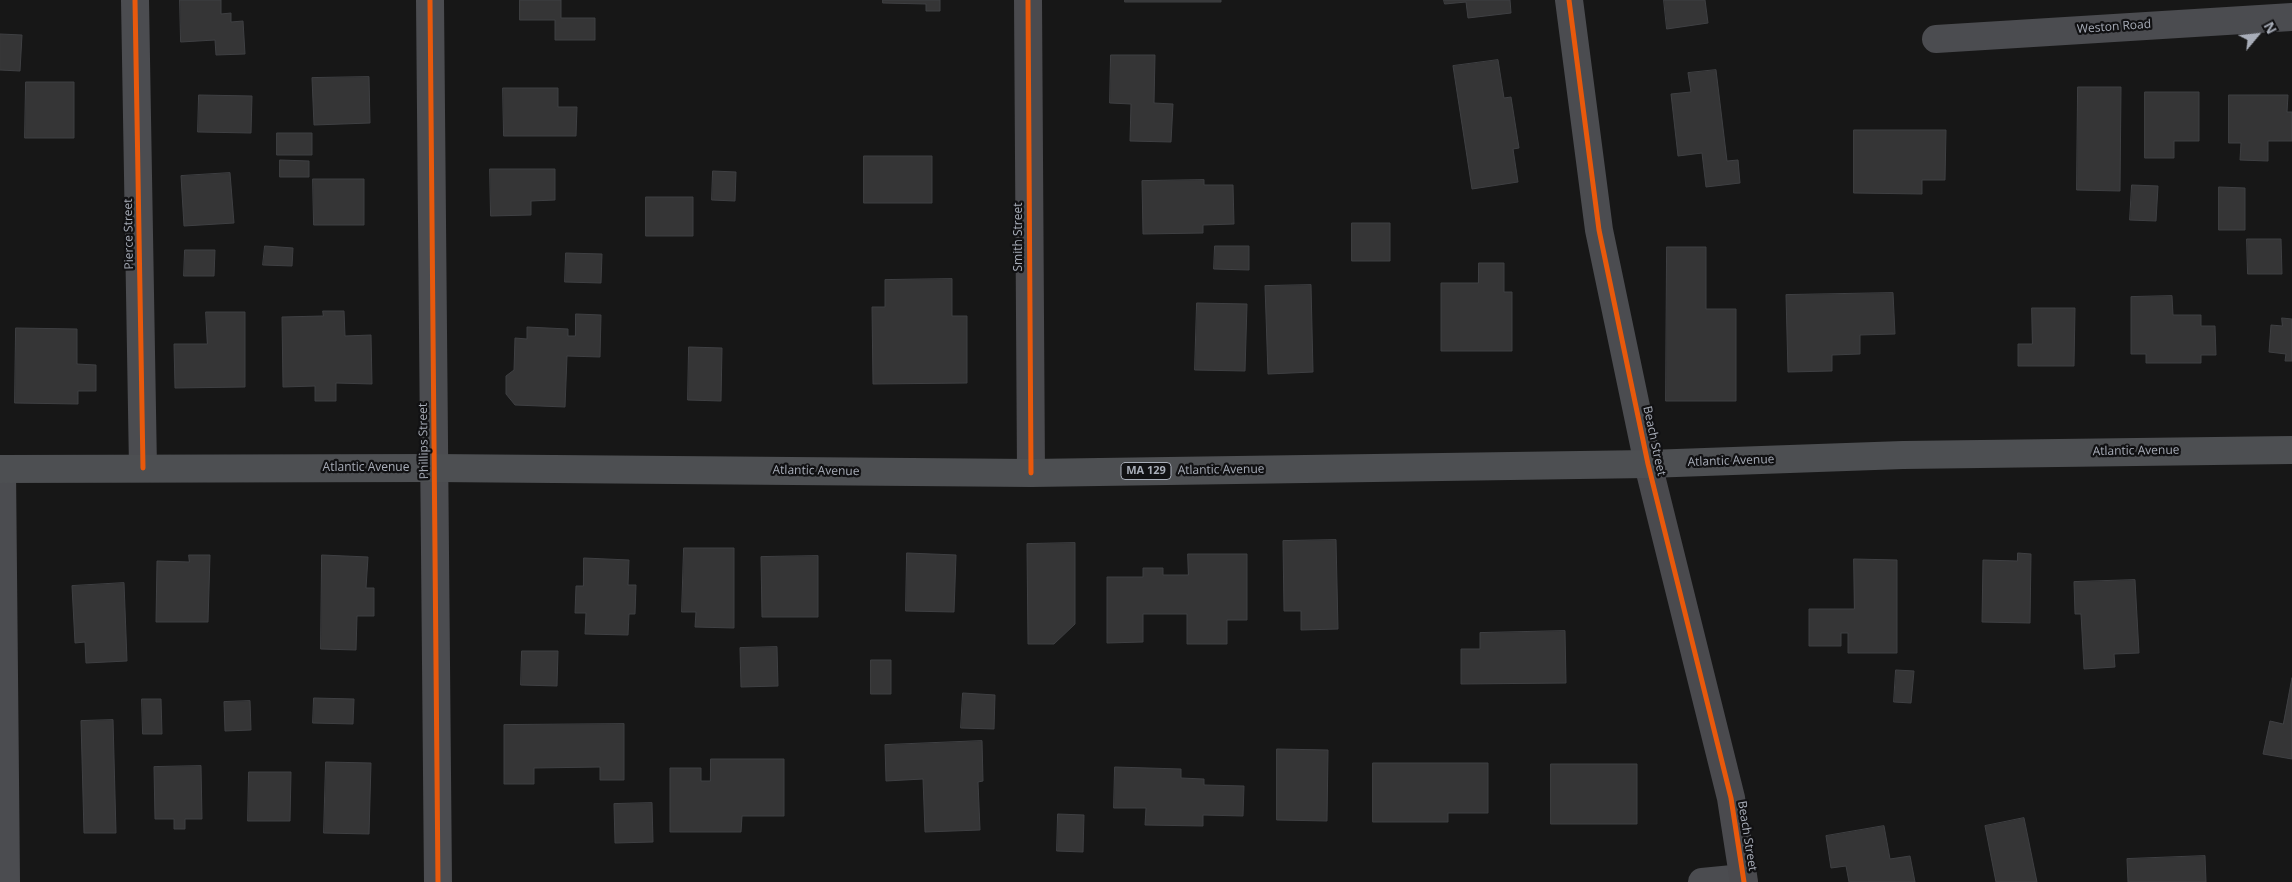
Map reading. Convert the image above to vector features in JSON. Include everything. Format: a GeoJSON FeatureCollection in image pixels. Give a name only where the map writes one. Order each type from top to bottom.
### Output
{"type":"FeatureCollection","features":[{"type":"Feature","properties":{"kind":"main road","name":"Atlantic Avenue"},"geometry":{"type":"LineString","coordinates":[[1,469],[434,468],[1031,473],[1648,464],[1912,455],[2292,450]]}},
{"type":"Feature","properties":{"kind":"street","name":"Pierce Street"},"geometry":{"type":"LineString","coordinates":[[135,0],[143,468]]}},
{"type":"Feature","properties":{"kind":"street","name":"Phillips Street"},"geometry":{"type":"LineString","coordinates":[[430,0],[438,882]]}},
{"type":"Feature","properties":{"kind":"street","name":"Smith Street"},"geometry":{"type":"LineString","coordinates":[[1028,0],[1031,473]]}},
{"type":"Feature","properties":{"kind":"street","name":"Beach Street"},"geometry":{"type":"LineString","coordinates":[[1569,0],[1599,230],[1648,464],[1731,798],[1744,880]]}},
{"type":"Feature","properties":{"kind":"street","name":"Weston Road"},"geometry":{"type":"LineString","coordinates":[[1936,39],[2292,17]]}},
{"type":"Feature","properties":{"kind":"street"},"geometry":{"type":"LineString","coordinates":[[1,469],[6,882]]}},
{"type":"Feature","properties":{"kind":"street"},"geometry":{"type":"LineString","coordinates":[[1702,882],[1744,880]]}},
{"type":"Feature","properties":{"kind":"building"},"geometry":{"type":"Polygon","coordinates":[[[180,0],[221,0],[221,14],[231,13],[231,22],[243,21],[245,54],[216,55],[215,40],[181,42],[180,0]]]}},
{"type":"Feature","properties":{"kind":"building"},"geometry":{"type":"Polygon","coordinates":[[[520,0],[561,0],[561,18],[595,18],[595,40],[555,40],[555,20],[520,20],[520,0]]]}},
{"type":"Feature","properties":{"kind":"building"},"geometry":{"type":"Polygon","coordinates":[[[883,0],[940,0],[940,11],[926,11],[926,4],[883,3],[883,0]]]}},
{"type":"Feature","properties":{"kind":"building"},"geometry":{"type":"Polygon","coordinates":[[[1125,0],[1221,0],[1221,2],[1125,2],[1125,0]]]}},
{"type":"Feature","properties":{"kind":"building"},"geometry":{"type":"Polygon","coordinates":[[[1444,0],[1510,0],[1511,13],[1468,18],[1466,2],[1445,4],[1444,0]]]}},
{"type":"Feature","properties":{"kind":"building"},"geometry":{"type":"Polygon","coordinates":[[[1664,0],[1705,0],[1708,23],[1667,29],[1664,0]]]}},
{"type":"Feature","properties":{"kind":"building"},"geometry":{"type":"Polygon","coordinates":[[[0,34],[22,35],[20,71],[0,70],[0,34]]]}},
{"type":"Feature","properties":{"kind":"building"},"geometry":{"type":"Polygon","coordinates":[[[1111,55],[1155,55],[1154,103],[1173,104],[1171,142],[1130,141],[1131,104],[1110,103],[1111,55]]]}},
{"type":"Feature","properties":{"kind":"building"},"geometry":{"type":"Polygon","coordinates":[[[1498,60],[1504,98],[1511,97],[1519,148],[1513,149],[1518,182],[1472,189],[1453,66],[1498,60]]]}},
{"type":"Feature","properties":{"kind":"building"},"geometry":{"type":"Polygon","coordinates":[[[1716,70],[1727,161],[1738,160],[1740,183],[1706,187],[1702,153],[1678,156],[1671,94],[1691,92],[1688,73],[1716,70]]]}},
{"type":"Feature","properties":{"kind":"building"},"geometry":{"type":"Polygon","coordinates":[[[369,77],[370,123],[314,125],[312,78],[369,77]]]}},
{"type":"Feature","properties":{"kind":"building"},"geometry":{"type":"Polygon","coordinates":[[[26,82],[74,82],[74,138],[25,138],[26,82]]]}},
{"type":"Feature","properties":{"kind":"building"},"geometry":{"type":"Polygon","coordinates":[[[2078,87],[2121,87],[2120,191],[2077,190],[2078,87]]]}},
{"type":"Feature","properties":{"kind":"building"},"geometry":{"type":"Polygon","coordinates":[[[503,88],[558,88],[558,107],[577,107],[576,136],[504,136],[503,88]]]}},
{"type":"Feature","properties":{"kind":"building"},"geometry":{"type":"Polygon","coordinates":[[[2145,92],[2199,92],[2199,141],[2174,141],[2174,158],[2145,158],[2145,92]]]}},
{"type":"Feature","properties":{"kind":"building"},"geometry":{"type":"Polygon","coordinates":[[[199,95],[252,96],[251,133],[198,132],[199,95]]]}},
{"type":"Feature","properties":{"kind":"building"},"geometry":{"type":"Polygon","coordinates":[[[2229,95],[2288,95],[2287,112],[2292,112],[2292,141],[2268,141],[2268,161],[2240,160],[2241,143],[2229,143],[2229,95]]]}},
{"type":"Feature","properties":{"kind":"building"},"geometry":{"type":"Polygon","coordinates":[[[1854,130],[1946,130],[1945,180],[1922,180],[1922,194],[1854,193],[1854,130]]]}},
{"type":"Feature","properties":{"kind":"building"},"geometry":{"type":"Polygon","coordinates":[[[277,133],[312,133],[312,155],[277,155],[277,133]]]}},
{"type":"Feature","properties":{"kind":"building"},"geometry":{"type":"Polygon","coordinates":[[[864,156],[932,156],[932,203],[864,203],[864,156]]]}},
{"type":"Feature","properties":{"kind":"building"},"geometry":{"type":"Polygon","coordinates":[[[280,160],[309,161],[309,177],[280,177],[280,160]]]}},
{"type":"Feature","properties":{"kind":"building"},"geometry":{"type":"Polygon","coordinates":[[[490,169],[555,169],[555,200],[531,201],[531,215],[491,216],[490,169]]]}},
{"type":"Feature","properties":{"kind":"building"},"geometry":{"type":"Polygon","coordinates":[[[713,171],[736,172],[735,201],[712,200],[713,171]]]}},
{"type":"Feature","properties":{"kind":"building"},"geometry":{"type":"Polygon","coordinates":[[[230,173],[234,223],[184,226],[181,176],[230,173]]]}},
{"type":"Feature","properties":{"kind":"building"},"geometry":{"type":"Polygon","coordinates":[[[313,179],[364,179],[364,225],[314,225],[313,179]]]}},
{"type":"Feature","properties":{"kind":"building"},"geometry":{"type":"Polygon","coordinates":[[[1204,180],[1204,185],[1233,185],[1234,224],[1203,225],[1203,233],[1143,234],[1142,181],[1204,180]]]}},
{"type":"Feature","properties":{"kind":"building"},"geometry":{"type":"Polygon","coordinates":[[[2132,185],[2158,186],[2156,221],[2130,220],[2132,185]]]}},
{"type":"Feature","properties":{"kind":"building"},"geometry":{"type":"Polygon","coordinates":[[[2219,187],[2245,188],[2245,230],[2219,230],[2219,187]]]}},
{"type":"Feature","properties":{"kind":"building"},"geometry":{"type":"Polygon","coordinates":[[[646,197],[693,197],[693,236],[646,236],[646,197]]]}},
{"type":"Feature","properties":{"kind":"building"},"geometry":{"type":"Polygon","coordinates":[[[1352,223],[1390,223],[1390,261],[1352,261],[1352,223]]]}},
{"type":"Feature","properties":{"kind":"building"},"geometry":{"type":"Polygon","coordinates":[[[2247,239],[2281,239],[2282,274],[2248,274],[2247,239]]]}},
{"type":"Feature","properties":{"kind":"building"},"geometry":{"type":"Polygon","coordinates":[[[265,246],[293,248],[292,266],[263,265],[265,246]]]}},
{"type":"Feature","properties":{"kind":"building"},"geometry":{"type":"Polygon","coordinates":[[[1215,246],[1249,246],[1249,270],[1214,269],[1215,246]]]}},
{"type":"Feature","properties":{"kind":"building"},"geometry":{"type":"Polygon","coordinates":[[[1667,247],[1706,247],[1706,309],[1736,309],[1736,401],[1666,401],[1667,247]]]}},
{"type":"Feature","properties":{"kind":"building"},"geometry":{"type":"Polygon","coordinates":[[[185,250],[215,250],[214,276],[184,276],[185,250]]]}},
{"type":"Feature","properties":{"kind":"building"},"geometry":{"type":"Polygon","coordinates":[[[566,253],[602,254],[601,283],[565,282],[566,253]]]}},
{"type":"Feature","properties":{"kind":"building"},"geometry":{"type":"Polygon","coordinates":[[[1479,263],[1504,263],[1504,292],[1512,292],[1512,351],[1441,351],[1441,283],[1478,283],[1479,263]]]}},
{"type":"Feature","properties":{"kind":"building"},"geometry":{"type":"Polygon","coordinates":[[[952,279],[952,316],[967,316],[967,383],[873,384],[872,307],[885,307],[885,280],[952,279]]]}},
{"type":"Feature","properties":{"kind":"building"},"geometry":{"type":"Polygon","coordinates":[[[1311,285],[1313,372],[1268,374],[1265,286],[1311,285]]]}},
{"type":"Feature","properties":{"kind":"building"},"geometry":{"type":"Polygon","coordinates":[[[1893,293],[1895,334],[1860,335],[1860,354],[1832,355],[1832,371],[1788,372],[1786,295],[1893,293]]]}},
{"type":"Feature","properties":{"kind":"building"},"geometry":{"type":"Polygon","coordinates":[[[2172,296],[2173,315],[2201,315],[2201,326],[2215,326],[2216,355],[2201,355],[2201,363],[2146,363],[2146,354],[2131,354],[2131,297],[2172,296]]]}},
{"type":"Feature","properties":{"kind":"building"},"geometry":{"type":"Polygon","coordinates":[[[1197,303],[1247,304],[1245,371],[1195,370],[1197,303]]]}},
{"type":"Feature","properties":{"kind":"building"},"geometry":{"type":"Polygon","coordinates":[[[2032,308],[2075,308],[2074,366],[2018,366],[2018,344],[2032,344],[2032,308]]]}},
{"type":"Feature","properties":{"kind":"building"},"geometry":{"type":"Polygon","coordinates":[[[323,311],[344,311],[345,336],[371,335],[372,384],[336,383],[336,401],[315,401],[315,386],[283,387],[282,317],[323,316],[323,311]]]}},
{"type":"Feature","properties":{"kind":"building"},"geometry":{"type":"Polygon","coordinates":[[[206,312],[245,312],[245,387],[175,388],[174,344],[207,344],[206,312]]]}},
{"type":"Feature","properties":{"kind":"building"},"geometry":{"type":"Polygon","coordinates":[[[576,314],[601,315],[600,357],[567,356],[565,407],[515,405],[506,394],[506,376],[514,370],[515,338],[527,339],[527,327],[568,329],[568,336],[575,336],[576,314]]]}},
{"type":"Feature","properties":{"kind":"building"},"geometry":{"type":"Polygon","coordinates":[[[2282,318],[2292,319],[2292,361],[2285,361],[2286,354],[2269,352],[2271,325],[2282,326],[2282,318]]]}},
{"type":"Feature","properties":{"kind":"building"},"geometry":{"type":"Polygon","coordinates":[[[16,328],[77,329],[77,364],[96,365],[96,391],[78,391],[78,404],[15,403],[16,328]]]}},
{"type":"Feature","properties":{"kind":"building"},"geometry":{"type":"Polygon","coordinates":[[[689,347],[722,348],[721,401],[688,400],[689,347]]]}},
{"type":"Feature","properties":{"kind":"building"},"geometry":{"type":"Polygon","coordinates":[[[1336,540],[1338,629],[1301,630],[1301,611],[1284,611],[1283,541],[1336,540]]]}},
{"type":"Feature","properties":{"kind":"building"},"geometry":{"type":"Polygon","coordinates":[[[1075,543],[1075,624],[1054,644],[1028,644],[1027,544],[1075,543]]]}},
{"type":"Feature","properties":{"kind":"building"},"geometry":{"type":"Polygon","coordinates":[[[684,548],[734,548],[734,628],[695,627],[696,612],[682,612],[684,548]]]}},
{"type":"Feature","properties":{"kind":"building"},"geometry":{"type":"Polygon","coordinates":[[[907,553],[956,555],[954,612],[906,611],[907,553]]]}},
{"type":"Feature","properties":{"kind":"building"},"geometry":{"type":"Polygon","coordinates":[[[2018,553],[2031,554],[2030,623],[1982,622],[1983,560],[2017,561],[2018,553]]]}},
{"type":"Feature","properties":{"kind":"building"},"geometry":{"type":"Polygon","coordinates":[[[1188,554],[1247,554],[1247,620],[1227,620],[1227,644],[1187,644],[1187,614],[1143,614],[1143,642],[1107,643],[1107,577],[1143,577],[1143,568],[1163,568],[1163,575],[1188,575],[1188,554]]]}},
{"type":"Feature","properties":{"kind":"building"},"geometry":{"type":"Polygon","coordinates":[[[189,555],[210,555],[208,622],[156,622],[157,561],[189,562],[189,555]]]}},
{"type":"Feature","properties":{"kind":"building"},"geometry":{"type":"Polygon","coordinates":[[[322,555],[368,557],[366,588],[374,588],[374,616],[357,616],[356,650],[321,649],[322,555]]]}},
{"type":"Feature","properties":{"kind":"building"},"geometry":{"type":"Polygon","coordinates":[[[818,556],[818,617],[762,617],[761,557],[818,556]]]}},
{"type":"Feature","properties":{"kind":"building"},"geometry":{"type":"Polygon","coordinates":[[[584,558],[629,560],[628,585],[636,585],[635,614],[629,614],[628,635],[585,634],[586,613],[575,613],[576,586],[583,586],[584,558]]]}},
{"type":"Feature","properties":{"kind":"building"},"geometry":{"type":"Polygon","coordinates":[[[1854,559],[1897,560],[1897,653],[1848,653],[1848,633],[1841,633],[1841,646],[1809,646],[1809,609],[1854,609],[1854,559]]]}},
{"type":"Feature","properties":{"kind":"building"},"geometry":{"type":"Polygon","coordinates":[[[2135,580],[2139,653],[2114,654],[2115,667],[2084,669],[2081,614],[2075,614],[2074,582],[2135,580]]]}},
{"type":"Feature","properties":{"kind":"building"},"geometry":{"type":"Polygon","coordinates":[[[124,583],[127,661],[86,663],[85,642],[75,643],[72,586],[124,583]]]}},
{"type":"Feature","properties":{"kind":"building"},"geometry":{"type":"Polygon","coordinates":[[[1565,631],[1566,683],[1461,684],[1461,649],[1480,649],[1480,633],[1565,631]]]}},
{"type":"Feature","properties":{"kind":"building"},"geometry":{"type":"Polygon","coordinates":[[[777,647],[778,686],[741,687],[740,648],[777,647]]]}},
{"type":"Feature","properties":{"kind":"building"},"geometry":{"type":"Polygon","coordinates":[[[522,651],[558,651],[557,686],[521,685],[522,651]]]}},
{"type":"Feature","properties":{"kind":"building"},"geometry":{"type":"Polygon","coordinates":[[[871,660],[891,660],[891,694],[871,694],[871,660]]]}},
{"type":"Feature","properties":{"kind":"building"},"geometry":{"type":"Polygon","coordinates":[[[1896,670],[1914,671],[1911,703],[1894,702],[1896,670]]]}},
{"type":"Feature","properties":{"kind":"building"},"geometry":{"type":"Polygon","coordinates":[[[2292,678],[2292,759],[2263,754],[2270,721],[2283,724],[2292,678]]]}},
{"type":"Feature","properties":{"kind":"building"},"geometry":{"type":"Polygon","coordinates":[[[963,693],[995,695],[994,729],[961,728],[963,693]]]}},
{"type":"Feature","properties":{"kind":"building"},"geometry":{"type":"Polygon","coordinates":[[[314,698],[354,699],[353,724],[313,723],[314,698]]]}},
{"type":"Feature","properties":{"kind":"building"},"geometry":{"type":"Polygon","coordinates":[[[142,699],[161,699],[162,734],[143,734],[142,699]]]}},
{"type":"Feature","properties":{"kind":"building"},"geometry":{"type":"Polygon","coordinates":[[[250,701],[251,730],[225,731],[224,702],[250,701]]]}},
{"type":"Feature","properties":{"kind":"building"},"geometry":{"type":"Polygon","coordinates":[[[113,720],[116,833],[84,833],[81,721],[113,720]]]}},
{"type":"Feature","properties":{"kind":"building"},"geometry":{"type":"Polygon","coordinates":[[[624,724],[624,780],[600,780],[600,767],[534,768],[534,784],[504,784],[504,725],[624,724]]]}},
{"type":"Feature","properties":{"kind":"building"},"geometry":{"type":"Polygon","coordinates":[[[982,741],[983,781],[978,782],[980,830],[925,832],[923,779],[886,781],[885,745],[982,741]]]}},
{"type":"Feature","properties":{"kind":"building"},"geometry":{"type":"Polygon","coordinates":[[[1277,749],[1328,750],[1327,821],[1277,820],[1277,749]]]}},
{"type":"Feature","properties":{"kind":"building"},"geometry":{"type":"Polygon","coordinates":[[[711,759],[784,759],[784,816],[742,816],[741,832],[670,832],[670,768],[701,768],[701,781],[710,781],[711,759]]]}},
{"type":"Feature","properties":{"kind":"building"},"geometry":{"type":"Polygon","coordinates":[[[326,762],[371,763],[369,834],[324,833],[326,762]]]}},
{"type":"Feature","properties":{"kind":"building"},"geometry":{"type":"Polygon","coordinates":[[[1373,763],[1488,763],[1488,813],[1448,813],[1448,822],[1373,822],[1373,763]]]}},
{"type":"Feature","properties":{"kind":"building"},"geometry":{"type":"Polygon","coordinates":[[[1551,764],[1637,764],[1637,824],[1551,824],[1551,764]]]}},
{"type":"Feature","properties":{"kind":"building"},"geometry":{"type":"Polygon","coordinates":[[[201,766],[202,819],[185,819],[185,829],[174,829],[174,819],[155,819],[154,767],[201,766]]]}},
{"type":"Feature","properties":{"kind":"building"},"geometry":{"type":"Polygon","coordinates":[[[1115,767],[1181,769],[1181,778],[1204,779],[1204,785],[1244,786],[1243,816],[1203,815],[1203,826],[1145,825],[1146,808],[1114,808],[1115,767]]]}},
{"type":"Feature","properties":{"kind":"building"},"geometry":{"type":"Polygon","coordinates":[[[249,772],[291,772],[290,821],[248,821],[249,772]]]}},
{"type":"Feature","properties":{"kind":"building"},"geometry":{"type":"Polygon","coordinates":[[[652,803],[653,842],[615,843],[614,804],[652,803]]]}},
{"type":"Feature","properties":{"kind":"building"},"geometry":{"type":"Polygon","coordinates":[[[1058,814],[1084,815],[1083,852],[1057,851],[1058,814]]]}},
{"type":"Feature","properties":{"kind":"building"},"geometry":{"type":"Polygon","coordinates":[[[2024,818],[2037,882],[1996,882],[1985,826],[2024,818]]]}},
{"type":"Feature","properties":{"kind":"building"},"geometry":{"type":"Polygon","coordinates":[[[1884,826],[1890,859],[1910,856],[1915,882],[1849,882],[1846,866],[1831,868],[1826,836],[1884,826]]]}},
{"type":"Feature","properties":{"kind":"building"},"geometry":{"type":"Polygon","coordinates":[[[2205,856],[2206,882],[2128,882],[2127,859],[2205,856]]]}},
{"type":"Feature","properties":{"kind":"cycle path"},"geometry":{"type":"LineString","coordinates":[[135,0],[143,468]]}},
{"type":"Feature","properties":{"kind":"cycle path"},"geometry":{"type":"LineString","coordinates":[[430,0],[438,882]]}},
{"type":"Feature","properties":{"kind":"cycle path"},"geometry":{"type":"LineString","coordinates":[[1028,0],[1031,473]]}},
{"type":"Feature","properties":{"kind":"cycle path"},"geometry":{"type":"LineString","coordinates":[[1569,0],[1599,230],[1648,464],[1731,798],[1744,882]]}}]}
